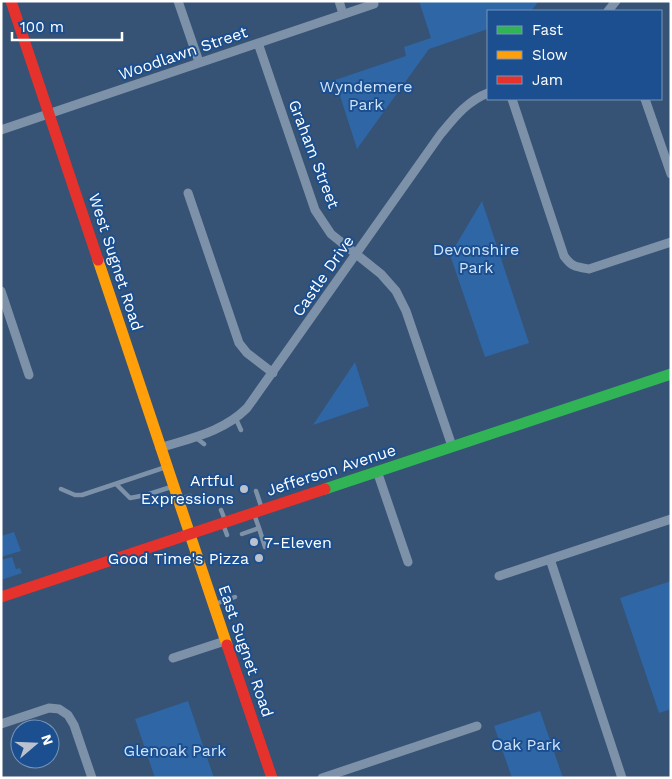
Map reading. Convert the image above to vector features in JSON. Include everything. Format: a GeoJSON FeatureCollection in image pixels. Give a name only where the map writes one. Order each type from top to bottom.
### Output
{"type":"FeatureCollection","features":[{"type":"Feature","properties":{"kind":"street","name":"West Sugnet Road"},"geometry":{"type":"LineString","coordinates":[[11,1],[189,534]]}},
{"type":"Feature","properties":{"kind":"street"},"geometry":{"type":"LineString","coordinates":[[178,1],[198,62]]}},
{"type":"Feature","properties":{"kind":"street"},"geometry":{"type":"LineString","coordinates":[[339,1],[343,14]]}},
{"type":"Feature","properties":{"kind":"street","name":"Woodlawn Street"},"geometry":{"type":"LineString","coordinates":[[1,130],[374,4]]}},
{"type":"Feature","properties":{"kind":"street","name":"Graham Street"},"geometry":{"type":"LineString","coordinates":[[258,43],[315,210],[332,234],[381,274],[396,291],[409,320],[452,446]]}},
{"type":"Feature","properties":{"kind":"street","name":"Castle Drive"},"geometry":{"type":"LineString","coordinates":[[160,448],[227,425],[247,408],[440,135],[460,111],[478,97],[487,93]]}},
{"type":"Feature","properties":{"kind":"street"},"geometry":{"type":"LineString","coordinates":[[512,100],[564,256],[569,262],[575,267],[589,269],[671,242]]}},
{"type":"Feature","properties":{"kind":"street"},"geometry":{"type":"LineString","coordinates":[[645,100],[671,174]]}},
{"type":"Feature","properties":{"kind":"street"},"geometry":{"type":"LineString","coordinates":[[188,194],[239,343],[247,353],[273,373]]}},
{"type":"Feature","properties":{"kind":"street"},"geometry":{"type":"LineString","coordinates":[[1,291],[29,375]]}},
{"type":"Feature","properties":{"kind":"street","name":"Jefferson Avenue"},"geometry":{"type":"LineString","coordinates":[[1,597],[671,374]]}},
{"type":"Feature","properties":{"kind":"street"},"geometry":{"type":"LineString","coordinates":[[377,471],[408,562]]}},
{"type":"Feature","properties":{"kind":"street"},"geometry":{"type":"LineString","coordinates":[[499,576],[671,519]]}},
{"type":"Feature","properties":{"kind":"street","name":"East Sugnet Road"},"geometry":{"type":"LineString","coordinates":[[189,534],[272,778]]}},
{"type":"Feature","properties":{"kind":"street"},"geometry":{"type":"LineString","coordinates":[[550,559],[622,778]]}},
{"type":"Feature","properties":{"kind":"street"},"geometry":{"type":"LineString","coordinates":[[173,658],[226,641]]}},
{"type":"Feature","properties":{"kind":"street"},"geometry":{"type":"LineString","coordinates":[[1,724],[49,708],[59,709],[68,715],[74,726],[92,778]]}},
{"type":"Feature","properties":{"kind":"street"},"geometry":{"type":"LineString","coordinates":[[322,778],[477,726]]}},
{"type":"Feature","properties":{"kind":"lane"},"geometry":{"type":"LineString","coordinates":[[236,419],[241,430]]}},
{"type":"Feature","properties":{"kind":"lane"},"geometry":{"type":"LineString","coordinates":[[194,437],[204,444]]}},
{"type":"Feature","properties":{"kind":"lane"},"geometry":{"type":"LineString","coordinates":[[61,489],[75,495],[82,495],[167,467]]}},
{"type":"Feature","properties":{"kind":"lane"},"geometry":{"type":"LineString","coordinates":[[116,484],[130,498],[173,486]]}},
{"type":"Feature","properties":{"kind":"lane"},"geometry":{"type":"LineString","coordinates":[[256,491],[259,528],[265,547]]}},
{"type":"Feature","properties":{"kind":"lane"},"geometry":{"type":"LineString","coordinates":[[178,500],[190,496]]}},
{"type":"Feature","properties":{"kind":"lane"},"geometry":{"type":"LineString","coordinates":[[221,510],[227,535]]}},
{"type":"Feature","properties":{"kind":"lane"},"geometry":{"type":"LineString","coordinates":[[242,534],[259,528]]}},
{"type":"Feature","properties":{"kind":"lane"},"geometry":{"type":"LineString","coordinates":[[213,605],[235,597]]}},
{"type":"Feature","properties":{"kind":"green space","name":"Wyndemere Park"},"geometry":{"type":"Polygon","coordinates":[[[419,1],[539,1],[532,10],[487,10],[487,29],[429,49],[357,149],[335,80],[406,56],[404,47],[431,38],[419,1]]]}},
{"type":"Feature","properties":{"kind":"green space","name":"Devonshire Park"},"geometry":{"type":"Polygon","coordinates":[[[482,201],[529,343],[485,357],[450,255],[482,201]]]}},
{"type":"Feature","properties":{"kind":"green space"},"geometry":{"type":"Polygon","coordinates":[[[355,362],[369,406],[313,425],[355,362]]]}},
{"type":"Feature","properties":{"kind":"green space"},"geometry":{"type":"Polygon","coordinates":[[[14,532],[21,551],[1,557],[1,536],[14,532]]]}},
{"type":"Feature","properties":{"kind":"green space"},"geometry":{"type":"Polygon","coordinates":[[[12,557],[16,569],[20,568],[22,573],[1,580],[1,560],[12,557]]]}},
{"type":"Feature","properties":{"kind":"green space"},"geometry":{"type":"Polygon","coordinates":[[[671,581],[671,709],[659,713],[620,598],[671,581]]]}},
{"type":"Feature","properties":{"kind":"green space","name":"Glenoak Park"},"geometry":{"type":"Polygon","coordinates":[[[188,701],[214,778],[155,778],[135,719],[188,701]]]}},
{"type":"Feature","properties":{"kind":"green space","name":"Oak Park"},"geometry":{"type":"Polygon","coordinates":[[[540,711],[563,778],[512,778],[494,726],[540,711]]]}},
{"type":"Feature","properties":{"kind":"traffic: fast"},"geometry":{"type":"LineString","coordinates":[[325,489],[671,374]]}},
{"type":"Feature","properties":{"kind":"traffic: slow"},"geometry":{"type":"LineString","coordinates":[[98,260],[227,645]]}},
{"type":"Feature","properties":{"kind":"traffic: jam"},"geometry":{"type":"LineString","coordinates":[[11,1],[98,260]]}},
{"type":"Feature","properties":{"kind":"traffic: jam"},"geometry":{"type":"LineString","coordinates":[[1,597],[325,489]]}},
{"type":"Feature","properties":{"kind":"traffic: jam"},"geometry":{"type":"LineString","coordinates":[[227,645],[272,778]]}},
{"type":"Feature","properties":{"kind":"place","name":"Artful Expressions"},"geometry":{"type":"Point","coordinates":[244,489]}},
{"type":"Feature","properties":{"kind":"place","name":"7-Eleven"},"geometry":{"type":"Point","coordinates":[254,542]}},
{"type":"Feature","properties":{"kind":"place","name":"Good Time's Pizza"},"geometry":{"type":"Point","coordinates":[259,558]}}]}
